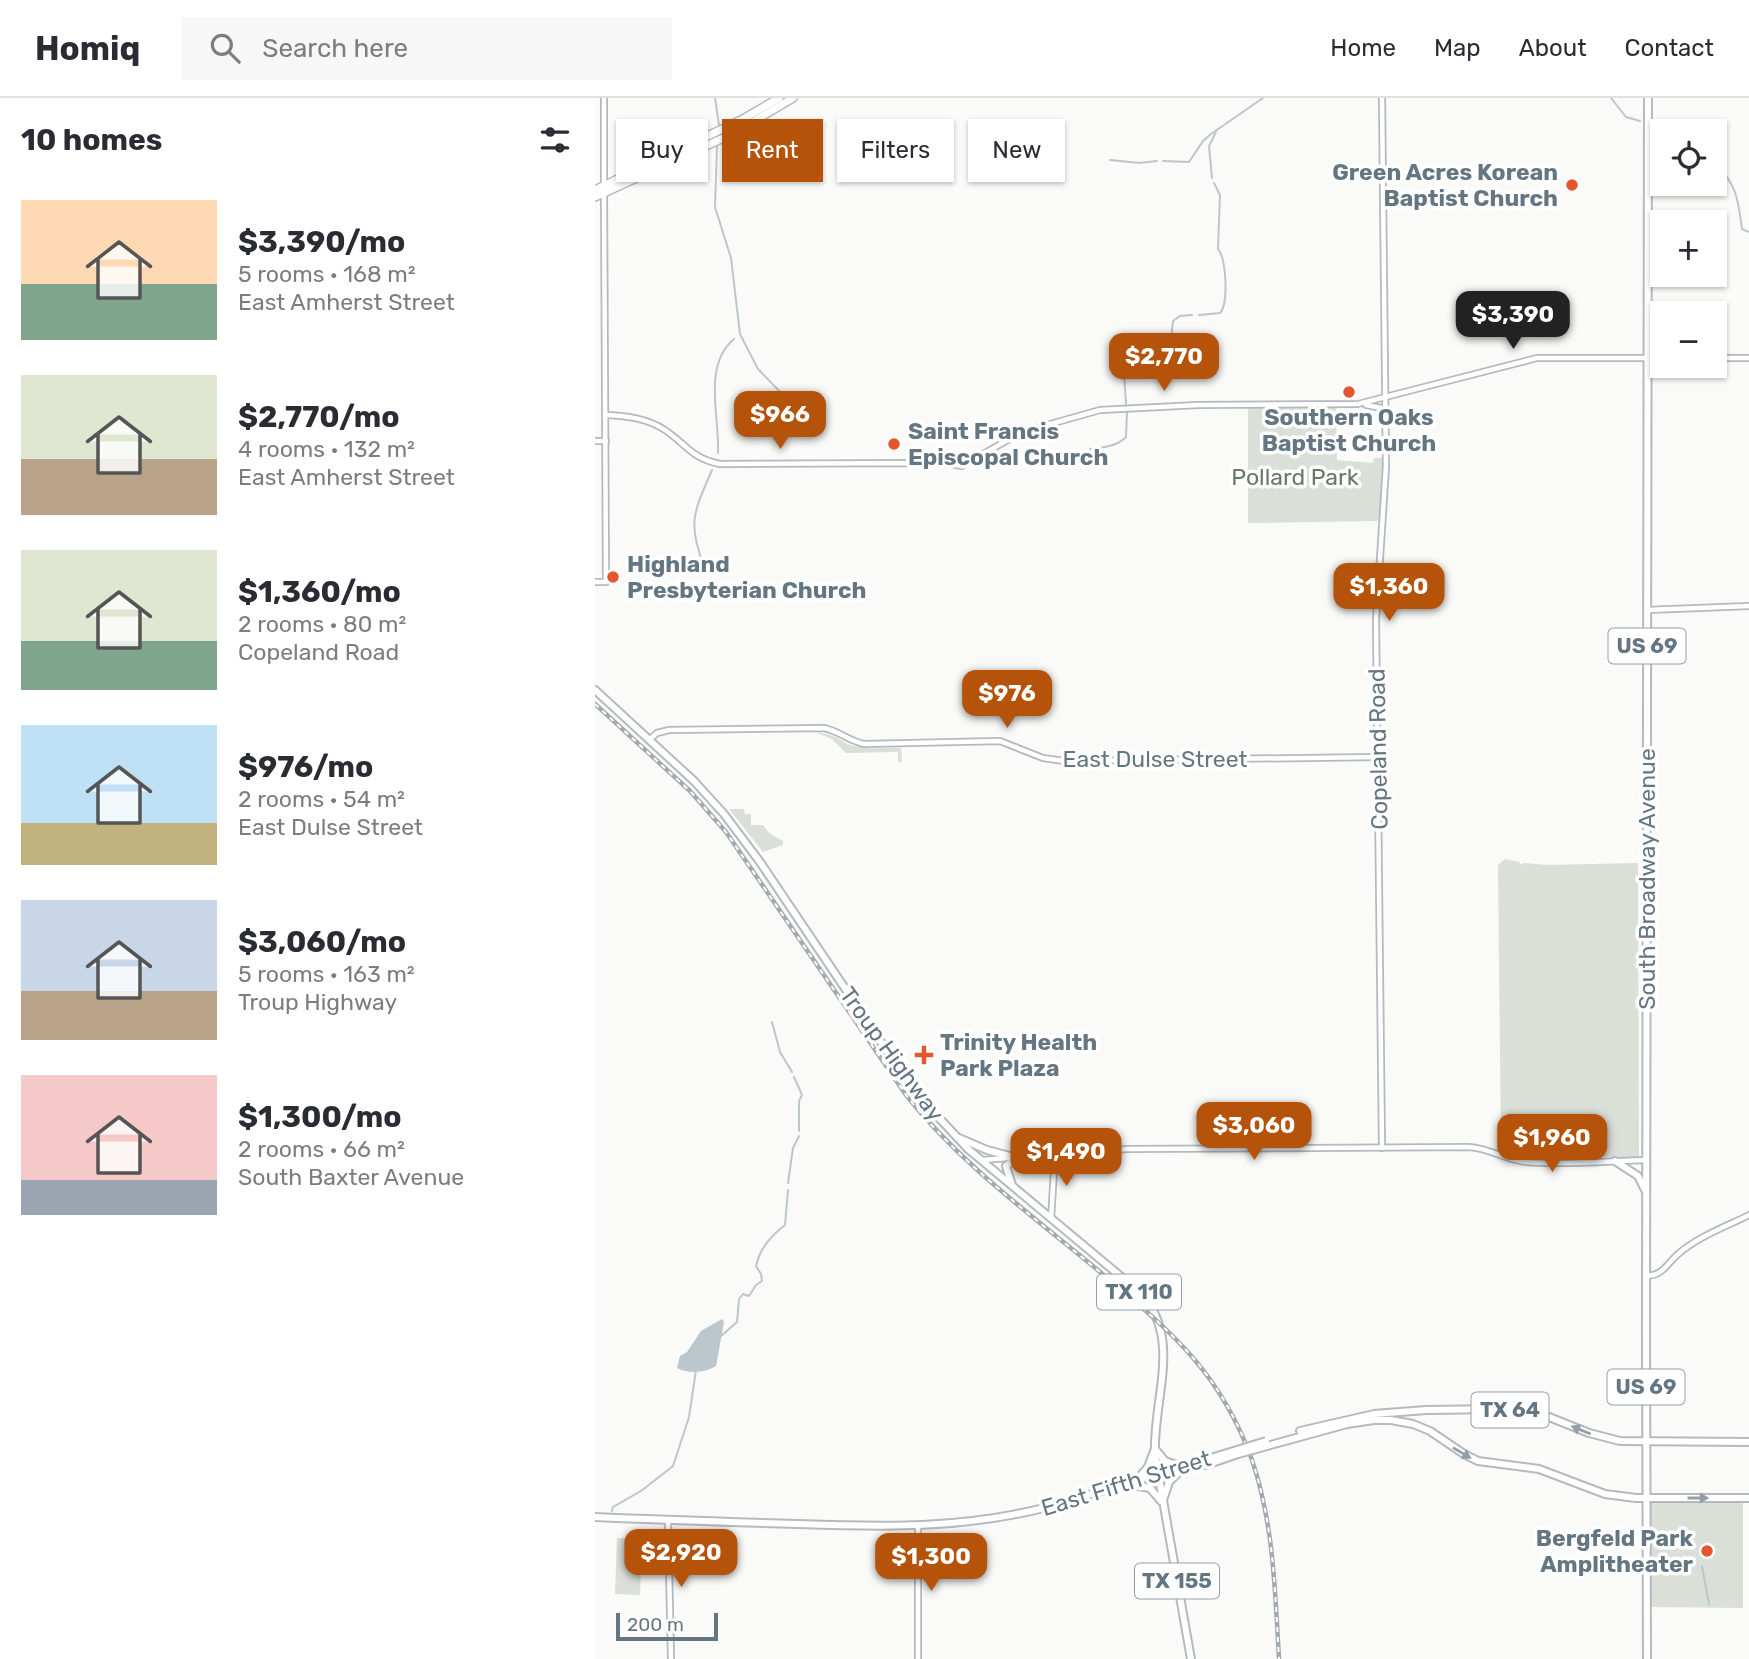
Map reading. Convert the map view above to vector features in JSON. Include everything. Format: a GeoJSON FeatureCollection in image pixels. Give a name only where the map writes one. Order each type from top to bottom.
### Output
{"type":"FeatureCollection","features":[{"type":"Feature","properties":{"kind":"highway"},"geometry":{"type":"LineString","coordinates":[[595,197],[604,189],[779,98]]}},
{"type":"Feature","properties":{"kind":"highway"},"geometry":{"type":"LineString","coordinates":[[595,190],[604,189],[740,130],[793,98]]}},
{"type":"Feature","properties":{"kind":"main road","name":"South Broadway Avenue"},"geometry":{"type":"LineString","coordinates":[[1647,1659],[1648,98]]}},
{"type":"Feature","properties":{"kind":"main road","name":"Troup Highway"},"geometry":{"type":"LineString","coordinates":[[595,690],[694,781],[739,833],[914,1090],[955,1137],[981,1160]]}},
{"type":"Feature","properties":{"kind":"main road"},"geometry":{"type":"LineString","coordinates":[[955,1137],[1017,1158]]}},
{"type":"Feature","properties":{"kind":"main road"},"geometry":{"type":"LineString","coordinates":[[1013,1187],[1006,1167],[1017,1158]]}},
{"type":"Feature","properties":{"kind":"main road","name":"TX 110"},"geometry":{"type":"LineString","coordinates":[[981,1160],[1140,1293],[1157,1316],[1164,1348],[1154,1449],[1157,1475]]}},
{"type":"Feature","properties":{"kind":"main road"},"geometry":{"type":"LineString","coordinates":[[1615,1161],[1638,1176],[1647,1193]]}},
{"type":"Feature","properties":{"kind":"main road","name":"TX 64"},"geometry":{"type":"LineString","coordinates":[[1187,1467],[1206,1465],[1326,1424],[1374,1414],[1426,1410],[1498,1409],[1539,1413],[1613,1440],[1648,1442]]}},
{"type":"Feature","properties":{"kind":"main road","name":"TX 64"},"geometry":{"type":"LineString","coordinates":[[1266,1443],[1374,1420],[1406,1422],[1430,1431],[1478,1461],[1533,1468],[1599,1492],[1647,1498]]}},
{"type":"Feature","properties":{"kind":"main road"},"geometry":{"type":"LineString","coordinates":[[1648,1442],[1749,1442]]}},
{"type":"Feature","properties":{"kind":"main road"},"geometry":{"type":"LineString","coordinates":[[1135,1482],[1148,1468],[1154,1449],[1167,1462],[1187,1467]]}},
{"type":"Feature","properties":{"kind":"main road"},"geometry":{"type":"LineString","coordinates":[[1162,1502],[1169,1482],[1187,1467]]}},
{"type":"Feature","properties":{"kind":"main road","name":"East Fifth Street"},"geometry":{"type":"LineString","coordinates":[[595,1517],[918,1527],[970,1523],[1019,1515],[1187,1467]]}},
{"type":"Feature","properties":{"kind":"main road","name":"TX 155"},"geometry":{"type":"LineString","coordinates":[[1157,1475],[1191,1659]]}},
{"type":"Feature","properties":{"kind":"main road"},"geometry":{"type":"LineString","coordinates":[[1127,1485],[1150,1488],[1162,1502]]}},
{"type":"Feature","properties":{"kind":"main road"},"geometry":{"type":"LineString","coordinates":[[1647,1498],[1749,1498]]}},
{"type":"Feature","properties":{"kind":"street"},"geometry":{"type":"LineString","coordinates":[[595,582],[606,582],[604,98]]}},
{"type":"Feature","properties":{"kind":"street","name":"Copeland Road"},"geometry":{"type":"LineString","coordinates":[[1382,98],[1386,474],[1376,615],[1383,1148]]}},
{"type":"Feature","properties":{"kind":"street"},"geometry":{"type":"LineString","coordinates":[[1362,404],[1537,358],[1648,358]]}},
{"type":"Feature","properties":{"kind":"street"},"geometry":{"type":"LineString","coordinates":[[1727,358],[1749,358]]}},
{"type":"Feature","properties":{"kind":"street"},"geometry":{"type":"LineString","coordinates":[[606,415],[629,417],[654,424],[664,429],[694,455],[720,464],[904,463],[963,466],[1022,432],[1100,410],[1149,406],[1362,404],[1386,409]]}},
{"type":"Feature","properties":{"kind":"street"},"geometry":{"type":"LineString","coordinates":[[595,441],[606,441]]}},
{"type":"Feature","properties":{"kind":"street"},"geometry":{"type":"LineString","coordinates":[[1647,610],[1749,606]]}},
{"type":"Feature","properties":{"kind":"street","name":"East Dulse Street"},"geometry":{"type":"LineString","coordinates":[[649,740],[657,733],[669,730],[824,728],[864,744],[1000,741],[1043,758],[1065,761],[1378,757]]}},
{"type":"Feature","properties":{"kind":"street"},"geometry":{"type":"LineString","coordinates":[[981,1160],[1118,1149],[1478,1147],[1508,1159],[1528,1162],[1647,1160]]}},
{"type":"Feature","properties":{"kind":"street"},"geometry":{"type":"LineString","coordinates":[[1051,1219],[1055,1154]]}},
{"type":"Feature","properties":{"kind":"street"},"geometry":{"type":"LineString","coordinates":[[1647,1276],[1659,1275],[1677,1255],[1691,1245],[1749,1215]]}},
{"type":"Feature","properties":{"kind":"street"},"geometry":{"type":"LineString","coordinates":[[668,1520],[671,1659]]}},
{"type":"Feature","properties":{"kind":"street"},"geometry":{"type":"LineString","coordinates":[[918,1527],[918,1659]]}},
{"type":"Feature","properties":{"kind":"green space","name":"Pollard Park"},"geometry":{"type":"Polygon","coordinates":[[[1248,407],[1336,407],[1337,460],[1373,463],[1374,458],[1383,458],[1380,518],[1377,521],[1248,523],[1248,407]]]}},
{"type":"Feature","properties":{"kind":"green space"},"geometry":{"type":"Polygon","coordinates":[[[817,733],[828,734],[860,747],[901,748],[902,762],[898,762],[898,752],[846,753],[832,739],[817,733]]]}},
{"type":"Feature","properties":{"kind":"green space"},"geometry":{"type":"Polygon","coordinates":[[[729,809],[744,809],[745,814],[751,814],[751,825],[763,825],[770,834],[783,841],[783,845],[763,852],[729,809]]]}},
{"type":"Feature","properties":{"kind":"green space"},"geometry":{"type":"Polygon","coordinates":[[[1505,859],[1519,862],[1521,865],[1638,863],[1639,1157],[1527,1157],[1501,1149],[1498,865],[1505,859]]]}},
{"type":"Feature","properties":{"kind":"green space"},"geometry":{"type":"Polygon","coordinates":[[[1651,1501],[1743,1501],[1743,1608],[1651,1607],[1651,1501]]]}},
{"type":"Feature","properties":{"kind":"green space"},"geometry":{"type":"Polygon","coordinates":[[[617,1538],[642,1539],[640,1595],[615,1594],[617,1538]]]}},
{"type":"Feature","properties":{"kind":"shaded area"},"geometry":{"type":"Polygon","coordinates":[[[722,1319],[724,1322],[716,1366],[697,1372],[677,1368],[680,1356],[687,1352],[701,1331],[722,1319]]]}},
{"type":"Feature","properties":{"kind":"waterway"},"geometry":{"type":"LineString","coordinates":[[715,98],[719,125]]}},
{"type":"Feature","properties":{"kind":"waterway"},"geometry":{"type":"LineString","coordinates":[[1163,161],[1189,162],[1211,134],[1263,98]]}},
{"type":"Feature","properties":{"kind":"waterway"},"geometry":{"type":"LineString","coordinates":[[1611,98],[1626,117],[1640,121]]}},
{"type":"Feature","properties":{"kind":"waterway"},"geometry":{"type":"LineString","coordinates":[[1212,178],[1209,146],[1216,132]]}},
{"type":"Feature","properties":{"kind":"waterway"},"geometry":{"type":"LineString","coordinates":[[717,146],[715,207],[731,258],[740,334],[758,369],[787,399]]}},
{"type":"Feature","properties":{"kind":"waterway"},"geometry":{"type":"LineString","coordinates":[[1110,160],[1139,163],[1157,161]]}},
{"type":"Feature","properties":{"kind":"waterway"},"geometry":{"type":"LineString","coordinates":[[1727,177],[1737,201],[1742,229],[1749,232]]}},
{"type":"Feature","properties":{"kind":"waterway"},"geometry":{"type":"LineString","coordinates":[[1199,315],[1220,313],[1225,300],[1225,271],[1218,249],[1220,195],[1214,183]]}},
{"type":"Feature","properties":{"kind":"waterway"},"geometry":{"type":"LineString","coordinates":[[1153,363],[1169,359],[1173,321],[1180,316],[1192,315]]}},
{"type":"Feature","properties":{"kind":"waterway"},"geometry":{"type":"LineString","coordinates":[[718,453],[715,377],[724,350],[734,339]]}},
{"type":"Feature","properties":{"kind":"waterway"},"geometry":{"type":"LineString","coordinates":[[1126,404],[1124,372],[1128,366],[1144,363]]}},
{"type":"Feature","properties":{"kind":"waterway"},"geometry":{"type":"LineString","coordinates":[[1090,449],[1114,445],[1126,437],[1127,412]]}},
{"type":"Feature","properties":{"kind":"waterway"},"geometry":{"type":"LineString","coordinates":[[704,566],[694,527],[697,507],[712,470]]}},
{"type":"Feature","properties":{"kind":"waterway"},"geometry":{"type":"LineString","coordinates":[[772,1022],[780,1052],[792,1072]]}},
{"type":"Feature","properties":{"kind":"waterway"},"geometry":{"type":"LineString","coordinates":[[794,1077],[802,1095],[799,1101],[799,1131]]}},
{"type":"Feature","properties":{"kind":"waterway"},"geometry":{"type":"LineString","coordinates":[[788,1183],[793,1148],[799,1136]]}},
{"type":"Feature","properties":{"kind":"waterway"},"geometry":{"type":"LineString","coordinates":[[720,1337],[737,1322],[739,1299],[743,1294],[749,1296],[762,1281],[756,1266],[767,1243],[785,1225],[788,1190]]}},
{"type":"Feature","properties":{"kind":"waterway"},"geometry":{"type":"LineString","coordinates":[[612,1511],[613,1507],[641,1491],[673,1466],[689,1417],[696,1370]]}},
{"type":"Feature","properties":{"kind":"waterway"},"geometry":{"type":"LineString","coordinates":[[1702,1566],[1709,1604]]}},
{"type":"Feature","properties":{"kind":"railway"},"geometry":{"type":"LineString","coordinates":[[595,704],[690,791],[726,832],[906,1095],[928,1121],[1001,1191],[1153,1317],[1193,1357],[1210,1379],[1240,1430],[1259,1484],[1272,1559],[1279,1659]]}},
{"type":"Feature","properties":{"kind":"place","name":"Green Acres Korean Baptist Church"},"geometry":{"type":"Point","coordinates":[1572,185]}},
{"type":"Feature","properties":{"kind":"place","name":"Southern Oaks Baptist Church"},"geometry":{"type":"Point","coordinates":[1349,392]}},
{"type":"Feature","properties":{"kind":"place","name":"Saint Francis Episcopal Church"},"geometry":{"type":"Point","coordinates":[894,444]}},
{"type":"Feature","properties":{"kind":"place","name":"Highland Presbyterian Church"},"geometry":{"type":"Point","coordinates":[613,577]}},
{"type":"Feature","properties":{"kind":"place","name":"Trinity Health Park Plaza"},"geometry":{"type":"Point","coordinates":[924,1055]}},
{"type":"Feature","properties":{"kind":"place","name":"Bergfeld Park Amplitheater"},"geometry":{"type":"Point","coordinates":[1707,1551]}}]}
